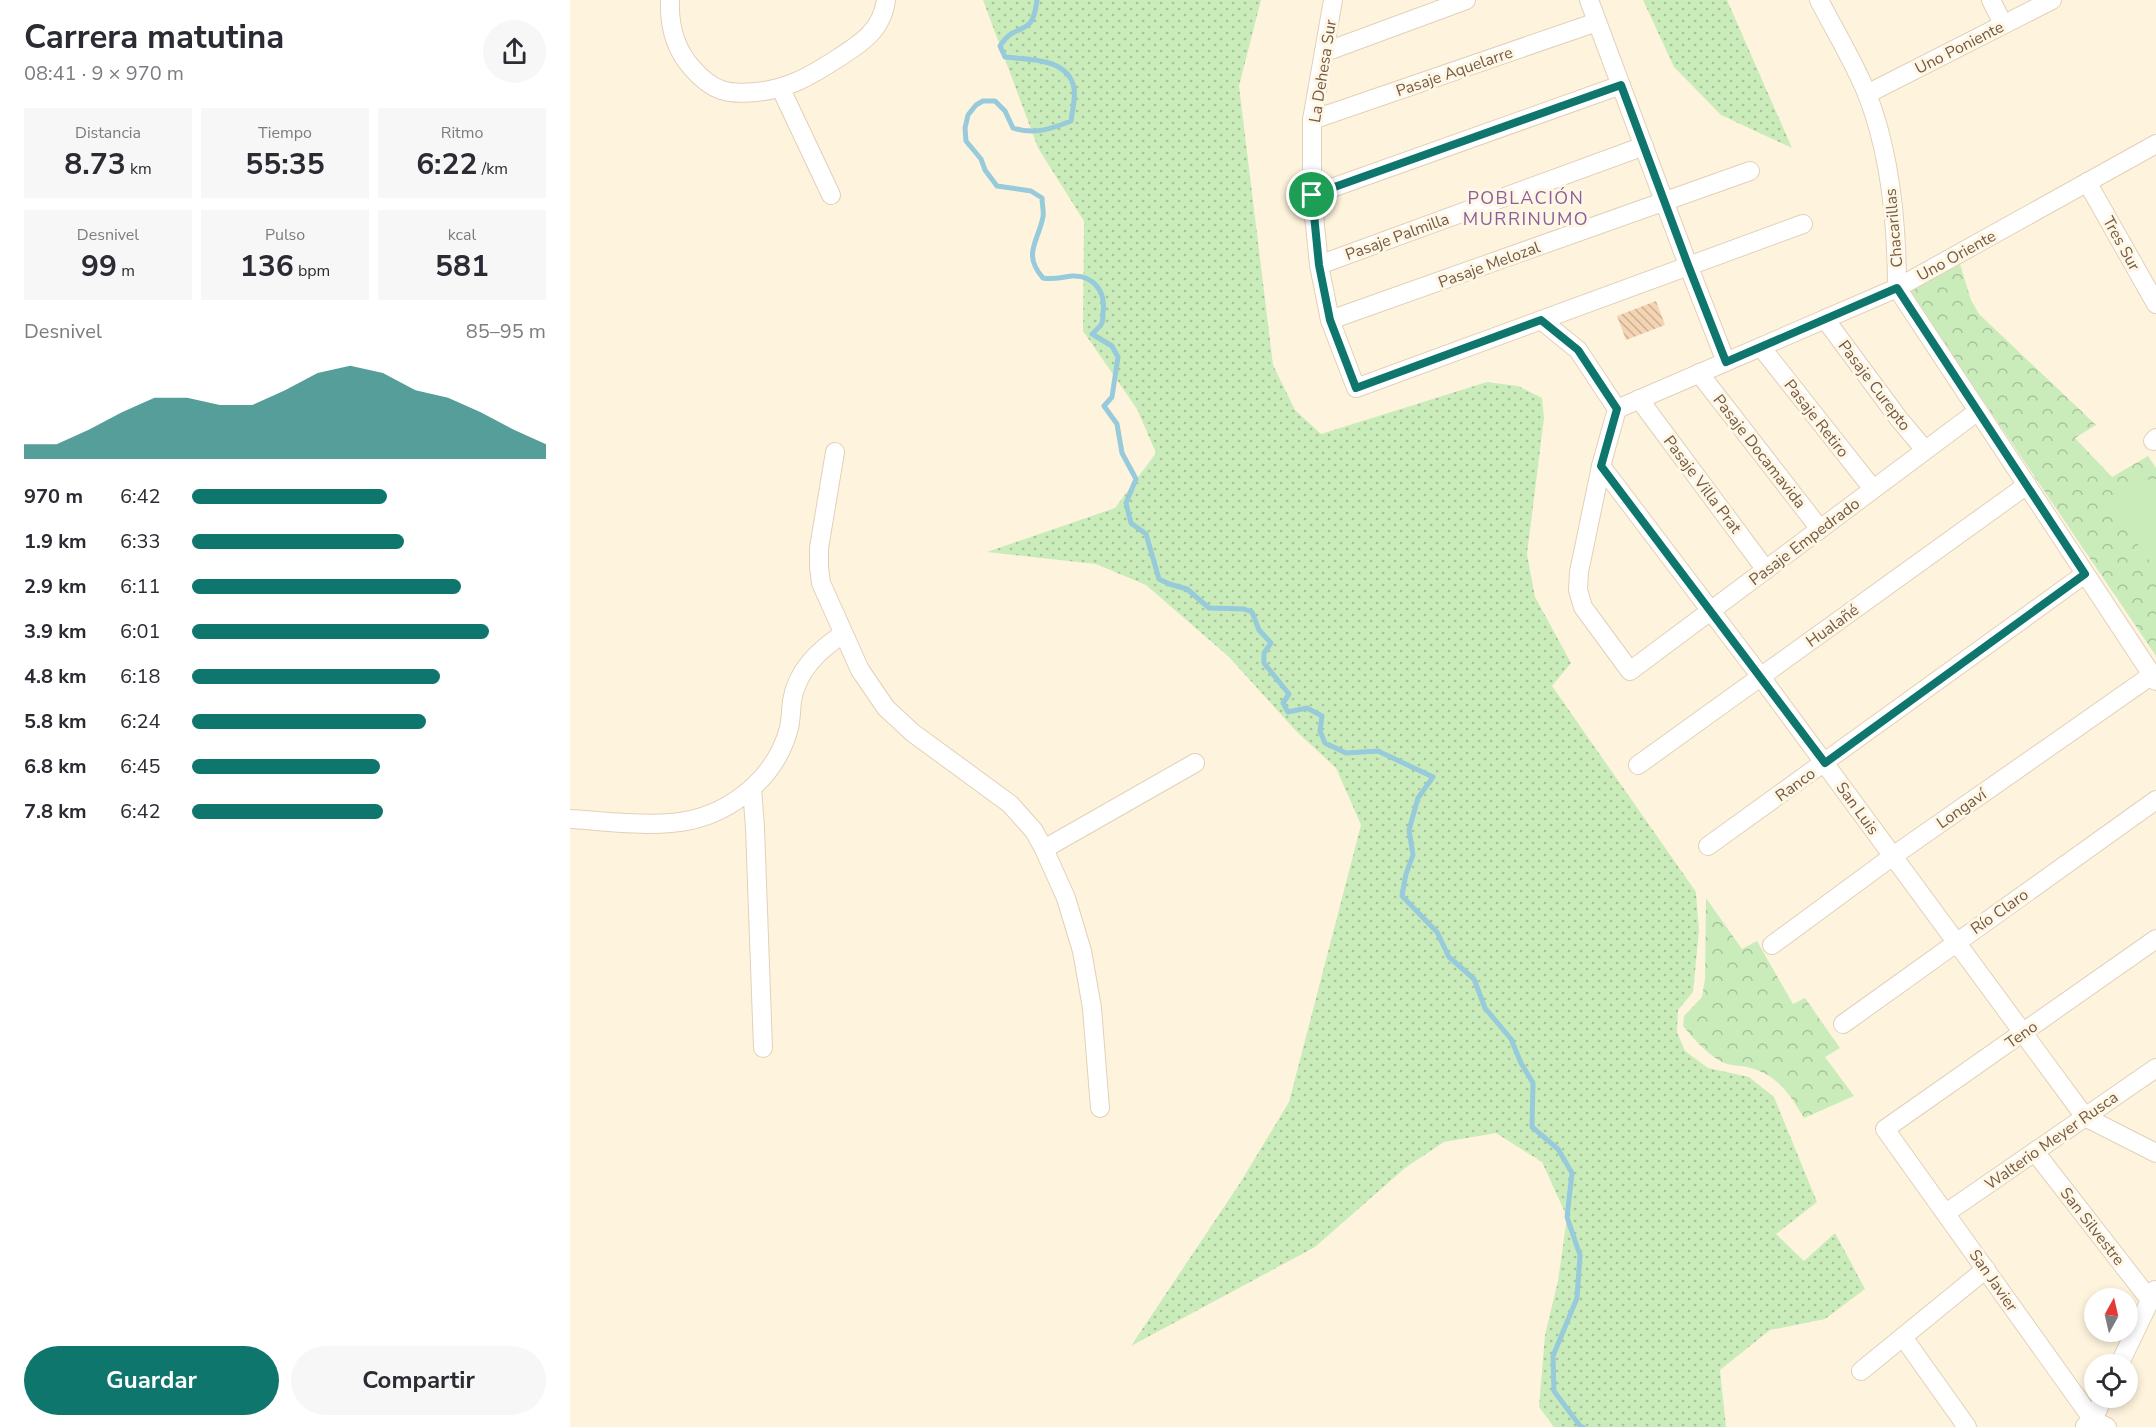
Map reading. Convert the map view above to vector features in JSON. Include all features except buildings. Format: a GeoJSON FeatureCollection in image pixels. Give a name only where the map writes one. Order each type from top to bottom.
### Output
{"type":"FeatureCollection","features":[{"type":"Feature","properties":{"kind":"street"},"geometry":{"type":"LineString","coordinates":[[670,0],[672,30],[678,47],[688,63],[708,83],[722,91],[736,94],[781,89],[813,75],[868,38],[879,24],[886,0]]}},
{"type":"Feature","properties":{"kind":"street","name":"La Dehesa Sur"},"geometry":{"type":"LineString","coordinates":[[1333,0],[1312,120],[1312,195],[1319,265],[1330,320],[1356,388],[1541,320]]}},
{"type":"Feature","properties":{"kind":"street"},"geometry":{"type":"LineString","coordinates":[[1325,52],[1466,0]]}},
{"type":"Feature","properties":{"kind":"street"},"geometry":{"type":"LineString","coordinates":[[1589,0],[1726,362]]}},
{"type":"Feature","properties":{"kind":"street","name":"Chacarillas"},"geometry":{"type":"LineString","coordinates":[[1819,0],[1867,94],[1876,123],[1890,184],[1897,288],[2154,678]]}},
{"type":"Feature","properties":{"kind":"street"},"geometry":{"type":"LineString","coordinates":[[1991,0],[2003,24]]}},
{"type":"Feature","properties":{"kind":"street","name":"Uno Poniente"},"geometry":{"type":"LineString","coordinates":[[1867,94],[2052,0]]}},
{"type":"Feature","properties":{"kind":"street","name":"Pasaje Aquelarre"},"geometry":{"type":"LineString","coordinates":[[1312,120],[1597,22]]}},
{"type":"Feature","properties":{"kind":"street"},"geometry":{"type":"LineString","coordinates":[[1312,195],[1621,85]]}},
{"type":"Feature","properties":{"kind":"street"},"geometry":{"type":"LineString","coordinates":[[781,89],[831,195]]}},
{"type":"Feature","properties":{"kind":"street","name":"Uno Oriente"},"geometry":{"type":"LineString","coordinates":[[1617,409],[1897,288],[2156,144]]}},
{"type":"Feature","properties":{"kind":"street","name":"Pasaje Palmilla"},"geometry":{"type":"LineString","coordinates":[[1319,265],[1644,146]]}},
{"type":"Feature","properties":{"kind":"street","name":"Pasaje Melozal"},"geometry":{"type":"LineString","coordinates":[[1330,320],[1750,171]]}},
{"type":"Feature","properties":{"kind":"street","name":"Tres Sur"},"geometry":{"type":"LineString","coordinates":[[2087,182],[2156,304]]}},
{"type":"Feature","properties":{"kind":"street"},"geometry":{"type":"LineString","coordinates":[[1541,320],[1803,224]]}},
{"type":"Feature","properties":{"kind":"street","name":"Pasaje Curepto"},"geometry":{"type":"LineString","coordinates":[[1825,319],[1899,419],[1925,450]]}},
{"type":"Feature","properties":{"kind":"street"},"geometry":{"type":"LineString","coordinates":[[1541,320],[1578,350],[1617,409],[1601,466]]}},
{"type":"Feature","properties":{"kind":"street","name":"Pasaje Retiro"},"geometry":{"type":"LineString","coordinates":[[1761,347],[1873,489]]}},
{"type":"Feature","properties":{"kind":"street","name":"Pasaje Docamavida"},"geometry":{"type":"LineString","coordinates":[[1699,373],[1820,529]]}},
{"type":"Feature","properties":{"kind":"street","name":"Pasaje Villa Prat"},"geometry":{"type":"LineString","coordinates":[[1639,399],[1766,570]]}},
{"type":"Feature","properties":{"kind":"street","name":"Pasaje Empedrado"},"geometry":{"type":"LineString","coordinates":[[1601,466],[1579,572],[1578,590],[1583,607],[1630,670],[1978,411]]}},
{"type":"Feature","properties":{"kind":"street"},"geometry":{"type":"LineString","coordinates":[[835,452],[819,548],[821,583],[860,670],[886,708],[913,733],[1010,804],[1034,831],[1044,849],[1066,898],[1082,951],[1092,1008],[1100,1108]]}},
{"type":"Feature","properties":{"kind":"street","name":"San Luis"},"geometry":{"type":"LineString","coordinates":[[1601,466],[1825,763],[2085,1117],[2156,1153]]}},
{"type":"Feature","properties":{"kind":"street","name":"Hualañé"},"geometry":{"type":"LineString","coordinates":[[1638,765],[2027,485]]}},
{"type":"Feature","properties":{"kind":"street","name":"Ranco"},"geometry":{"type":"LineString","coordinates":[[1708,846],[2085,574]]}},
{"type":"Feature","properties":{"kind":"street"},"geometry":{"type":"LineString","coordinates":[[570,819],[656,823],[686,821],[715,812],[740,798],[772,765],[785,740],[792,715],[792,701],[800,676],[815,656],[843,634]]}},
{"type":"Feature","properties":{"kind":"street","name":"Longaví"},"geometry":{"type":"LineString","coordinates":[[1772,945],[1893,856],[2154,678]]}},
{"type":"Feature","properties":{"kind":"street"},"geometry":{"type":"LineString","coordinates":[[1044,849],[1196,763]]}},
{"type":"Feature","properties":{"kind":"street"},"geometry":{"type":"LineString","coordinates":[[752,788],[756,828],[763,1048]]}},
{"type":"Feature","properties":{"kind":"street","name":"Río Claro"},"geometry":{"type":"LineString","coordinates":[[1843,1024],[2156,800]]}},
{"type":"Feature","properties":{"kind":"street","name":"Teno"},"geometry":{"type":"LineString","coordinates":[[1885,1130],[2156,939]]}},
{"type":"Feature","properties":{"kind":"street","name":"Walterio Meyer Rusca"},"geometry":{"type":"LineString","coordinates":[[1946,1213],[2156,1068]]}},
{"type":"Feature","properties":{"kind":"street","name":"San Javier"},"geometry":{"type":"LineString","coordinates":[[1885,1130],[2095,1424]]}},
{"type":"Feature","properties":{"kind":"street","name":"San Silvestre"},"geometry":{"type":"LineString","coordinates":[[2035,1152],[2153,1295]]}},
{"type":"Feature","properties":{"kind":"street"},"geometry":{"type":"LineString","coordinates":[[1861,1371],[1986,1269]]}},
{"type":"Feature","properties":{"kind":"street"},"geometry":{"type":"LineString","coordinates":[[2124,1354],[2153,1295]]}},
{"type":"Feature","properties":{"kind":"street"},"geometry":{"type":"LineString","coordinates":[[1903,1337],[1967,1427]]}},
{"type":"Feature","properties":{"kind":"street"},"geometry":{"type":"LineString","coordinates":[[2095,1424],[2100,1408]]}},
{"type":"Feature","properties":{"kind":"green space"},"geometry":{"type":"Polygon","coordinates":[[[983,0],[1261,0],[1239,86],[1273,365],[1295,410],[1321,434],[1487,382],[1518,386],[1542,398],[1544,418],[1527,554],[1535,597],[1571,663],[1552,686],[1696,892],[1699,931],[1693,992],[1678,1010],[1677,1032],[1685,1051],[1708,1068],[1749,1077],[1774,1097],[1817,1202],[1776,1234],[1804,1261],[1835,1233],[1865,1289],[1825,1319],[1770,1330],[1720,1370],[1726,1427],[1554,1427],[1539,1407],[1545,1335],[1558,1281],[1567,1217],[1542,1162],[1496,1133],[1444,1142],[1405,1168],[1315,1247],[1131,1346],[1240,1183],[1289,1102],[1361,825],[1336,768],[1296,731],[1229,657],[1146,585],[1096,564],[987,552],[1115,508],[1156,453],[1137,409],[1083,331],[1084,221],[1038,148],[983,0]]]}},
{"type":"Feature","properties":{"kind":"green space"},"geometry":{"type":"Polygon","coordinates":[[[1643,0],[1727,0],[1792,148],[1721,115],[1674,67],[1643,0]]]}},
{"type":"Feature","properties":{"kind":"green space"},"geometry":{"type":"Polygon","coordinates":[[[1960,264],[1971,300],[1979,314],[2096,425],[2075,438],[2112,477],[2148,456],[2156,468],[2156,656],[1909,291],[1960,264]]]}},
{"type":"Feature","properties":{"kind":"green space"},"geometry":{"type":"Polygon","coordinates":[[[2148,479],[2156,490],[2156,569],[2110,507],[2148,479]]]}},
{"type":"Feature","properties":{"kind":"green space"},"geometry":{"type":"Polygon","coordinates":[[[1706,898],[1742,949],[1757,941],[1793,1004],[1805,998],[1840,1048],[1825,1057],[1854,1096],[1804,1118],[1793,1100],[1774,1080],[1757,1070],[1720,1061],[1683,1026],[1684,1016],[1702,997],[1705,979],[1706,898]]]}},
{"type":"Feature","properties":{"kind":"waterway"},"geometry":{"type":"LineString","coordinates":[[1037,0],[1030,23],[1008,36],[1000,46],[1005,57],[1046,62],[1064,70],[1074,88],[1071,121],[1042,130],[1021,130],[1013,128],[1005,111],[995,101],[983,101],[976,105],[968,115],[965,128],[966,141],[981,159],[985,170],[997,186],[1031,191],[1042,198],[1043,217],[1032,255],[1033,262],[1043,278],[1080,276],[1093,282],[1101,292],[1103,321],[1092,334],[1112,346],[1118,357],[1112,397],[1104,406],[1117,424],[1122,453],[1136,479],[1126,503],[1131,523],[1146,534],[1159,579],[1187,589],[1209,608],[1244,609],[1252,612],[1259,630],[1271,643],[1264,653],[1264,663],[1289,694],[1283,703],[1288,712],[1307,708],[1322,716],[1320,731],[1325,743],[1346,753],[1378,751],[1433,777],[1418,798],[1409,830],[1413,855],[1406,874],[1402,896],[1437,932],[1449,957],[1474,979],[1485,1008],[1511,1039],[1533,1083],[1532,1127],[1558,1149],[1572,1173],[1567,1217],[1580,1255],[1577,1298],[1553,1356],[1554,1391],[1583,1427]]}},
{"type":"Feature","properties":{"kind":"district","name":"POBLACIÓN MURRINUMO"},"geometry":{"type":"Point","coordinates":[1526,208]}},
{"type":"Feature","properties":{"kind":"route"},"geometry":{"type":"LineString","coordinates":[[1621,85],[1726,362],[1897,288],[2085,574],[1825,763],[1601,466],[1617,409],[1578,350],[1541,320],[1356,388],[1330,320],[1319,265],[1312,195],[1621,85]]}}]}
